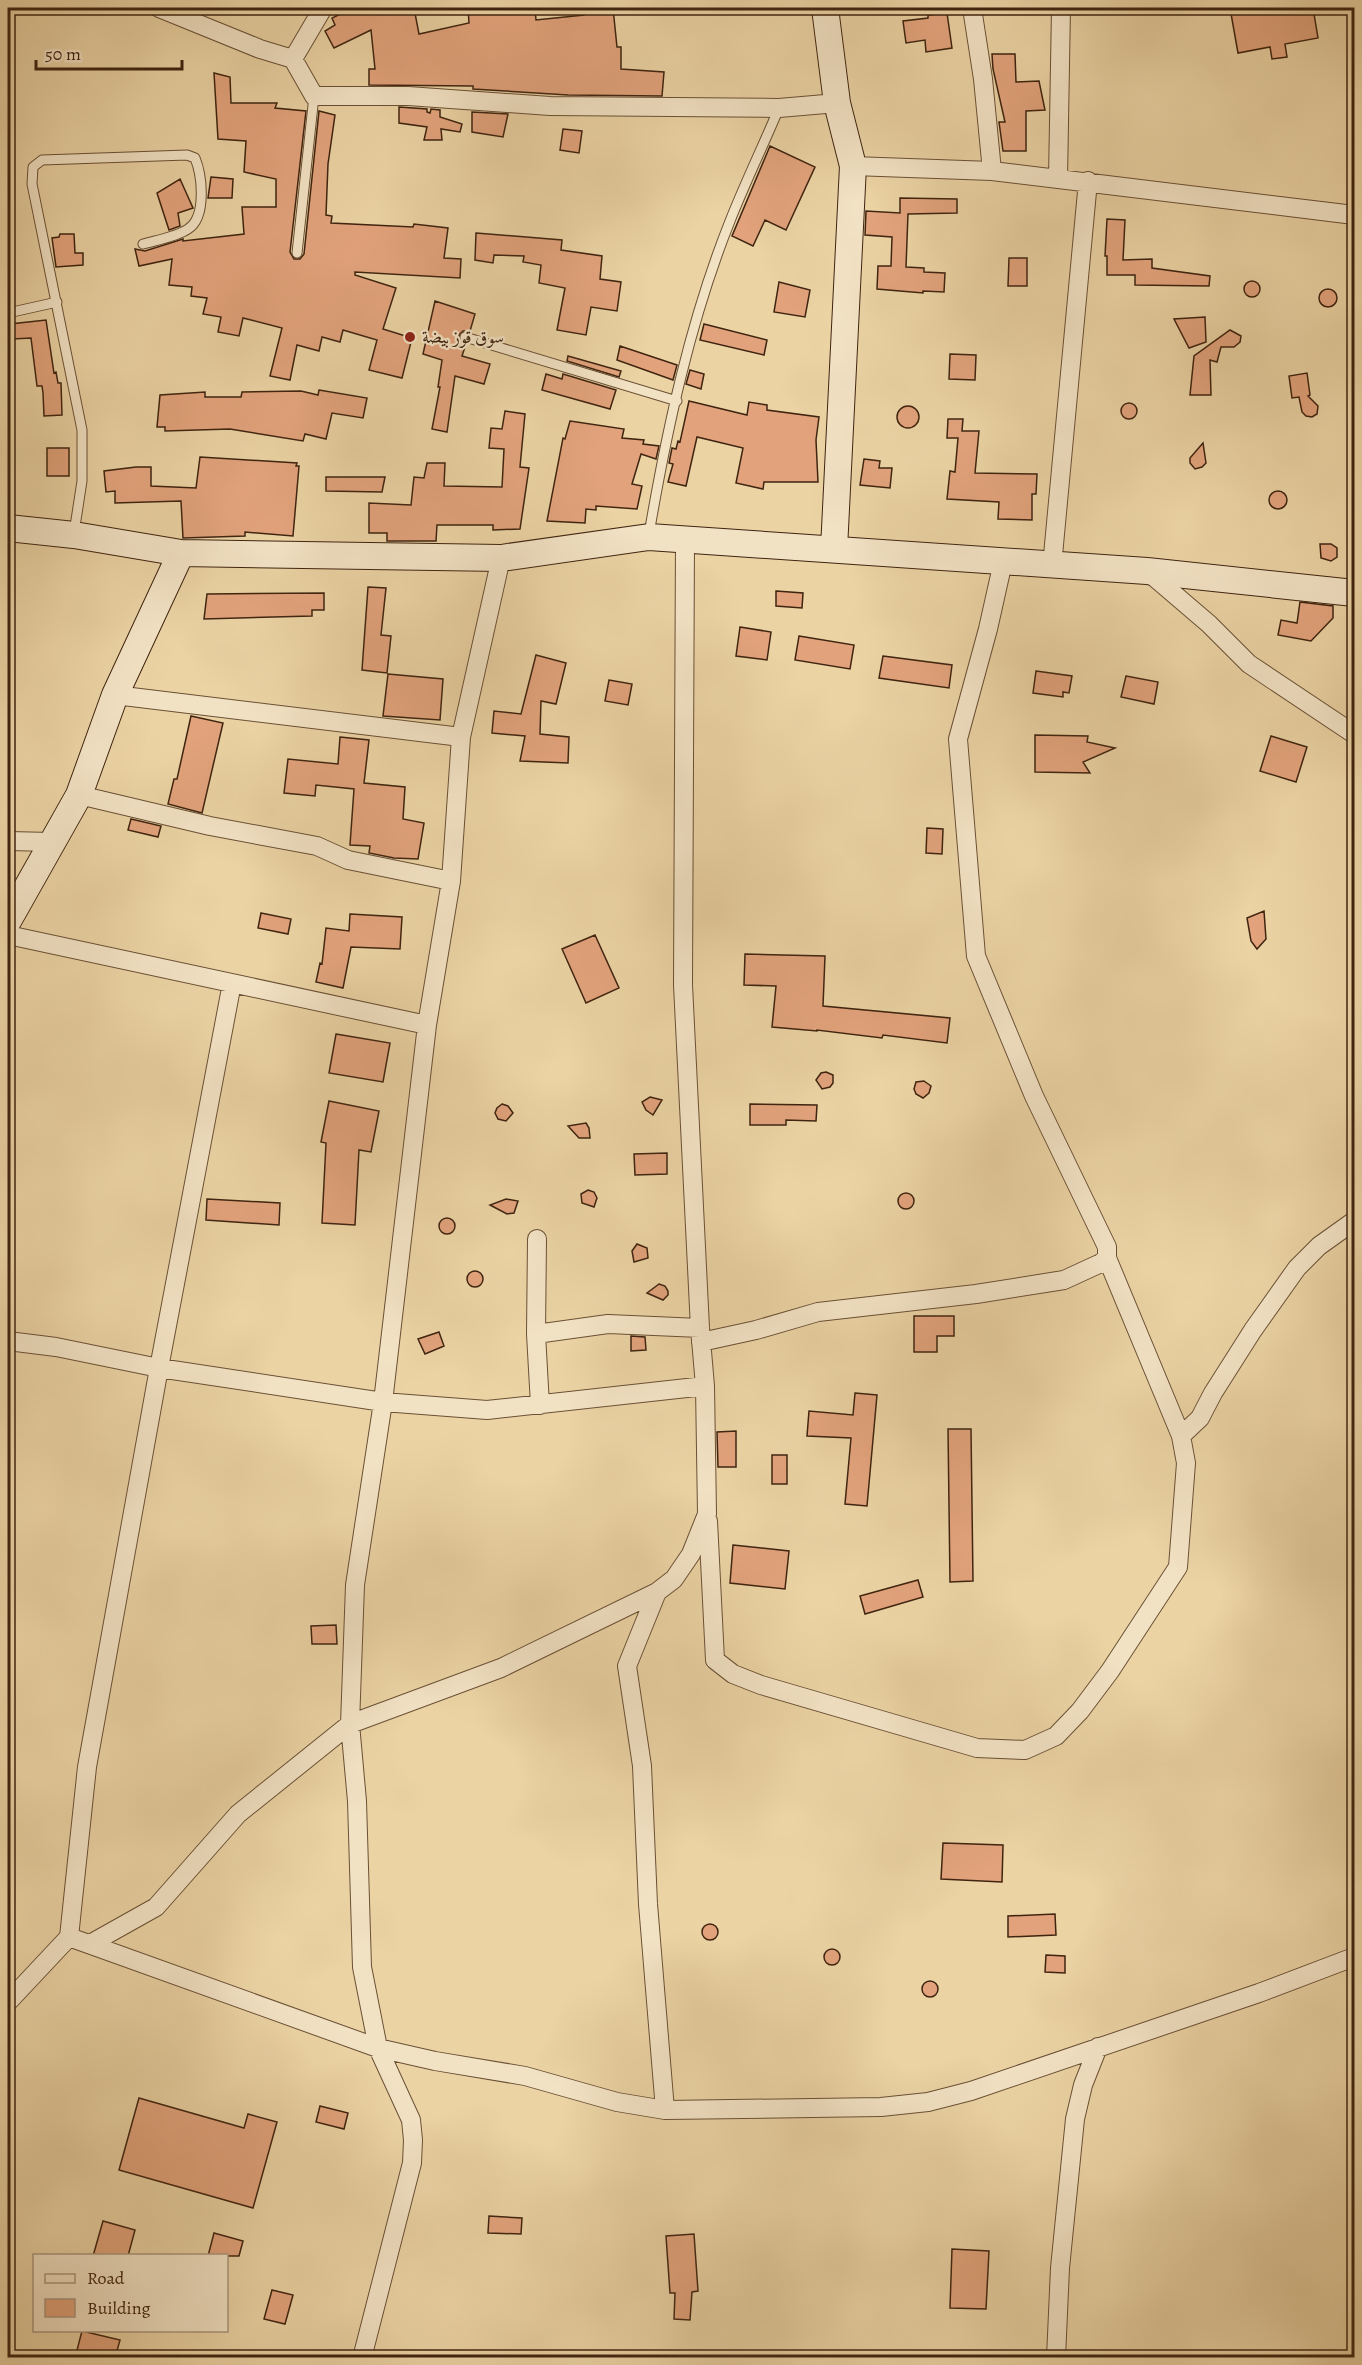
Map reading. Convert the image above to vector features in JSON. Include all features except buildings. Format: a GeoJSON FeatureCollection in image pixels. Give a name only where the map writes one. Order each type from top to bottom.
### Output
{"type":"FeatureCollection","features":[{"type":"Feature","properties":{"kind":"main road"},"geometry":{"type":"LineString","coordinates":[[825,8],[837,103],[853,166],[834,549]]}},
{"type":"Feature","properties":{"kind":"main road"},"geometry":{"type":"LineString","coordinates":[[8,528],[74,535],[180,553],[501,558],[649,537],[1146,571],[1354,593]]}},
{"type":"Feature","properties":{"kind":"main road"},"geometry":{"type":"LineString","coordinates":[[8,921],[79,795],[115,695],[180,553]]}},
{"type":"Feature","properties":{"kind":"street"},"geometry":{"type":"LineString","coordinates":[[159,8],[260,49],[293,59],[314,96],[408,96],[550,106],[779,108],[837,103]]}},
{"type":"Feature","properties":{"kind":"street"},"geometry":{"type":"LineString","coordinates":[[293,59],[323,8]]}},
{"type":"Feature","properties":{"kind":"street"},"geometry":{"type":"LineString","coordinates":[[972,8],[983,79],[992,171]]}},
{"type":"Feature","properties":{"kind":"street"},"geometry":{"type":"LineString","coordinates":[[1058,179],[1061,8]]}},
{"type":"Feature","properties":{"kind":"street"},"geometry":{"type":"LineString","coordinates":[[853,166],[992,171],[1354,215]]}},
{"type":"Feature","properties":{"kind":"street"},"geometry":{"type":"LineString","coordinates":[[1052,566],[1088,181]]}},
{"type":"Feature","properties":{"kind":"street"},"geometry":{"type":"LineString","coordinates":[[685,539],[683,985],[700,1335],[705,1386],[707,1514],[715,1660],[734,1674],[761,1685],[977,1748],[1025,1750],[1056,1736],[1080,1711],[1110,1671],[1178,1568],[1186,1463],[1181,1437],[1107,1258],[1107,1248],[1034,1096],[976,956],[958,739],[986,639],[1003,562]]}},
{"type":"Feature","properties":{"kind":"street"},"geometry":{"type":"LineString","coordinates":[[363,2358],[412,2163],[413,2140],[411,2120],[378,2048],[362,1967],[357,1801],[350,1724],[355,1585],[383,1402],[427,1025],[452,881],[461,737],[501,558]]}},
{"type":"Feature","properties":{"kind":"street"},"geometry":{"type":"LineString","coordinates":[[1146,571],[1209,624],[1249,664],[1354,734]]}},
{"type":"Feature","properties":{"kind":"street"},"geometry":{"type":"LineString","coordinates":[[115,695],[461,737]]}},
{"type":"Feature","properties":{"kind":"street"},"geometry":{"type":"LineString","coordinates":[[79,795],[210,826],[317,846],[348,860],[452,881]]}},
{"type":"Feature","properties":{"kind":"street"},"geometry":{"type":"LineString","coordinates":[[8,841],[52,842]]}},
{"type":"Feature","properties":{"kind":"street"},"geometry":{"type":"LineString","coordinates":[[8,934],[427,1025]]}},
{"type":"Feature","properties":{"kind":"street"},"geometry":{"type":"LineString","coordinates":[[8,2002],[69,1937],[87,1767],[232,983]]}},
{"type":"Feature","properties":{"kind":"street"},"geometry":{"type":"LineString","coordinates":[[1181,1437],[1200,1418],[1212,1393],[1297,1268],[1319,1246],[1354,1221]]}},
{"type":"Feature","properties":{"kind":"street"},"geometry":{"type":"LineString","coordinates":[[537,1239],[536,1334],[540,1405]]}},
{"type":"Feature","properties":{"kind":"street"},"geometry":{"type":"LineString","coordinates":[[536,1334],[608,1324],[700,1335],[756,1330],[818,1312],[976,1294],[1064,1280],[1107,1258]]}},
{"type":"Feature","properties":{"kind":"street"},"geometry":{"type":"LineString","coordinates":[[8,1341],[56,1347],[159,1368],[383,1402],[487,1410],[705,1386]]}},
{"type":"Feature","properties":{"kind":"street"},"geometry":{"type":"LineString","coordinates":[[90,1944],[156,1907],[238,1814],[350,1724],[501,1668],[657,1592],[674,1579],[691,1554],[707,1514]]}},
{"type":"Feature","properties":{"kind":"street"},"geometry":{"type":"LineString","coordinates":[[657,1592],[627,1666],[642,1766],[648,1904],[665,2110]]}},
{"type":"Feature","properties":{"kind":"street"},"geometry":{"type":"LineString","coordinates":[[69,1937],[378,2048],[435,2061],[525,2076],[617,2102],[665,2110],[881,2107],[928,2102],[971,2091],[1354,1957]]}},
{"type":"Feature","properties":{"kind":"street"},"geometry":{"type":"LineString","coordinates":[[1056,2358],[1060,2268],[1075,2119],[1083,2085],[1098,2047]]}},
{"type":"Feature","properties":{"kind":"lane"},"geometry":{"type":"LineString","coordinates":[[297,253],[314,96]]}},
{"type":"Feature","properties":{"kind":"lane"},"geometry":{"type":"LineString","coordinates":[[649,537],[661,465],[711,275],[730,222],[779,108]]}},
{"type":"Feature","properties":{"kind":"lane"},"geometry":{"type":"LineString","coordinates":[[74,535],[82,481],[82,430],[32,184],[33,167],[42,160],[188,155],[195,158],[200,169],[199,216],[189,229],[143,244]]}},
{"type":"Feature","properties":{"kind":"lane"},"geometry":{"type":"LineString","coordinates":[[8,314],[57,302]]}},
{"type":"Feature","properties":{"kind":"lane"},"geometry":{"type":"LineString","coordinates":[[465,337],[677,400]]}},
{"type":"Feature","properties":{"kind":"place","name":"سوق قوز بيضة"},"geometry":{"type":"Point","coordinates":[410,337]}}]}
